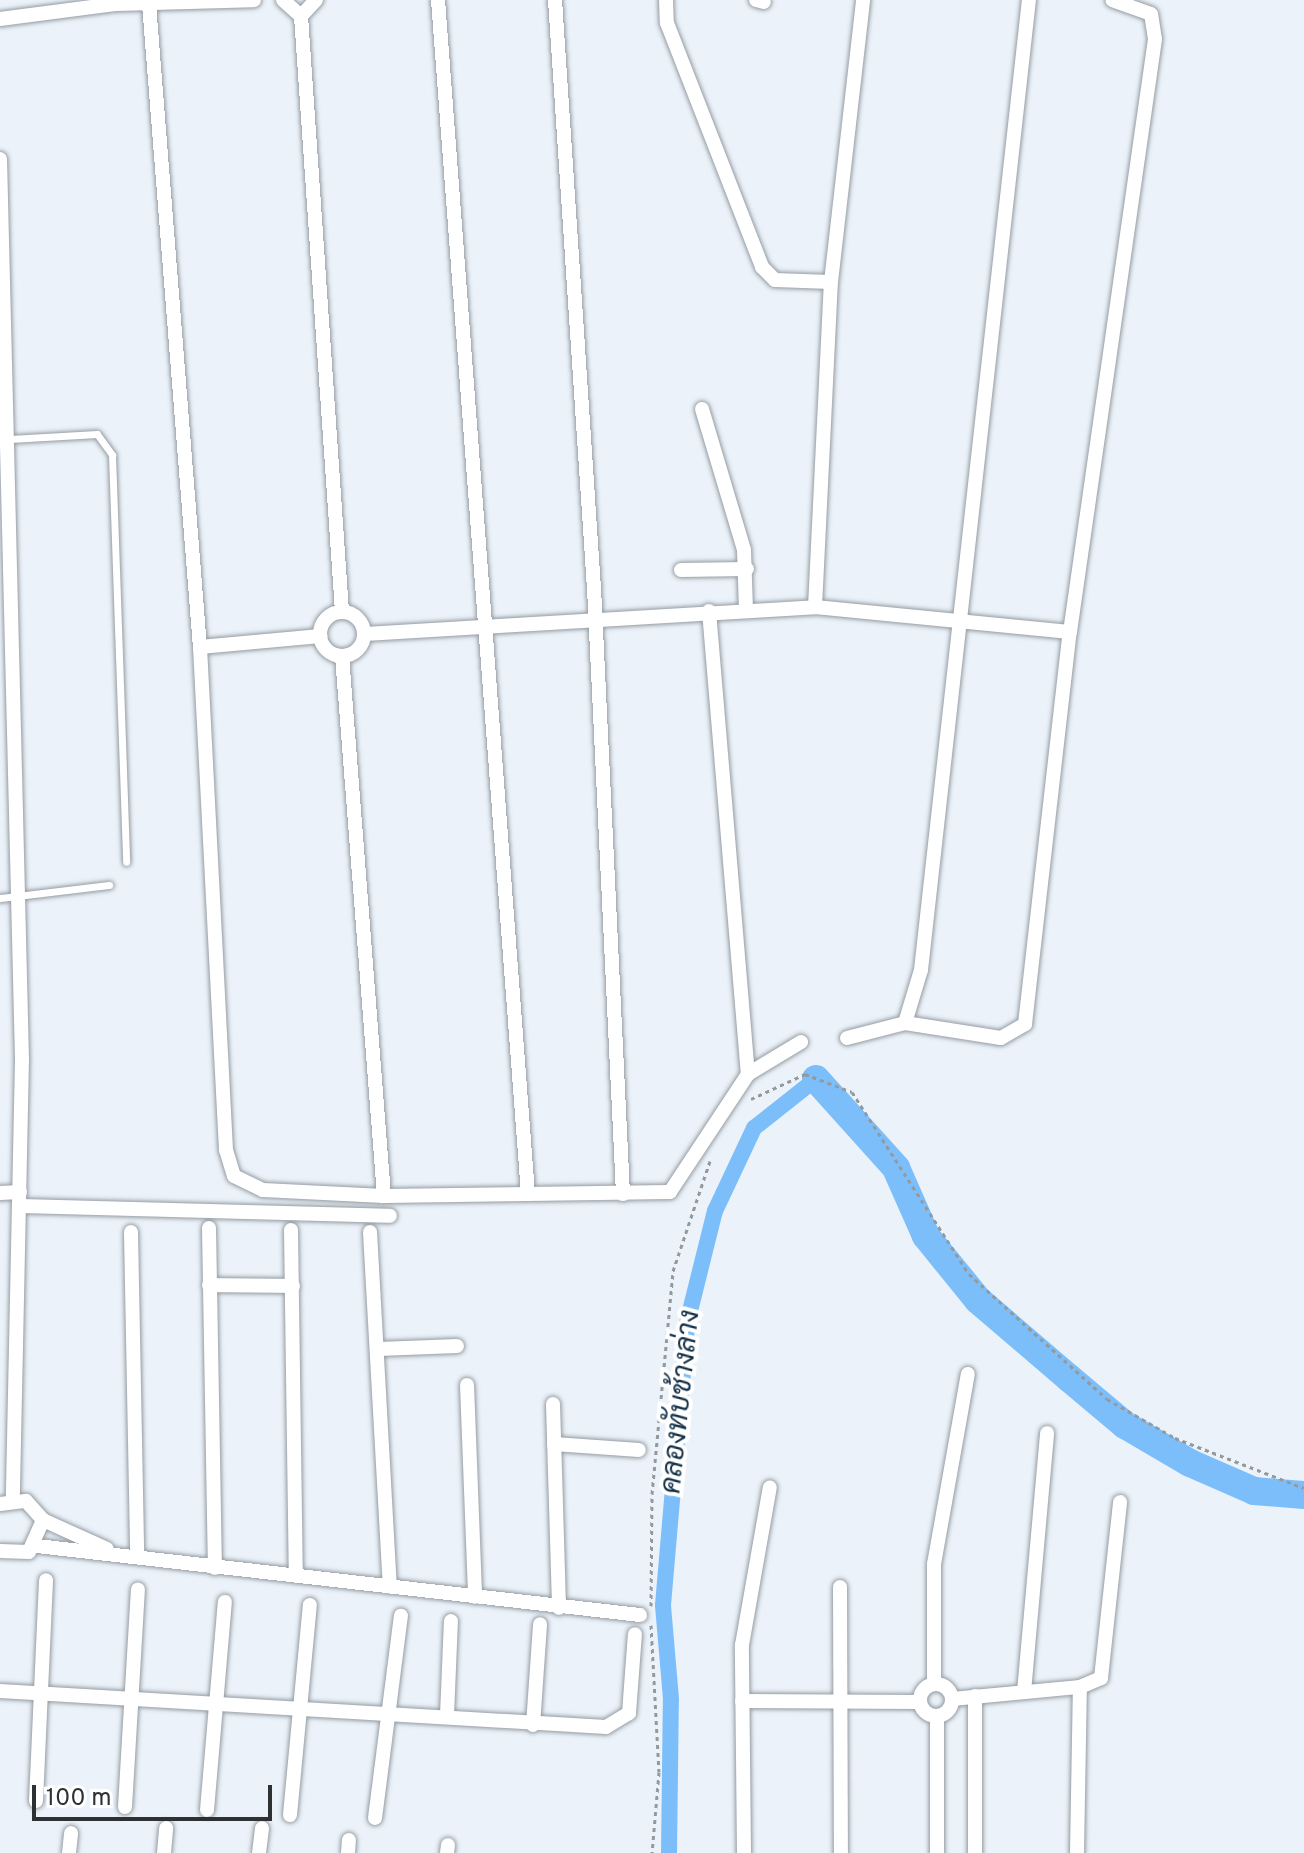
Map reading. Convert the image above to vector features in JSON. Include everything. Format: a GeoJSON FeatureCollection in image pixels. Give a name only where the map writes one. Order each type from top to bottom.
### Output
{"type":"FeatureCollection","features":[{"type":"Feature","properties":{"kind":"street"},"geometry":{"type":"LineString","coordinates":[[0,19],[115,2],[149,4],[254,0]]}},
{"type":"Feature","properties":{"kind":"street"},"geometry":{"type":"LineString","coordinates":[[283,0],[301,16],[342,611]]}},
{"type":"Feature","properties":{"kind":"street"},"geometry":{"type":"LineString","coordinates":[[301,16],[316,0]]}},
{"type":"Feature","properties":{"kind":"street"},"geometry":{"type":"LineString","coordinates":[[438,0],[488,628],[528,1194]]}},
{"type":"Feature","properties":{"kind":"street"},"geometry":{"type":"LineString","coordinates":[[555,0],[596,616],[623,1194]]}},
{"type":"Feature","properties":{"kind":"street"},"geometry":{"type":"LineString","coordinates":[[666,0],[667,23],[762,267],[775,280],[831,282]]}},
{"type":"Feature","properties":{"kind":"street"},"geometry":{"type":"LineString","coordinates":[[815,607],[831,282],[863,0]]}},
{"type":"Feature","properties":{"kind":"street"},"geometry":{"type":"LineString","coordinates":[[905,1023],[921,970],[1029,0]]}},
{"type":"Feature","properties":{"kind":"street"},"geometry":{"type":"LineString","coordinates":[[847,1038],[905,1023],[1001,1038],[1025,1024],[1070,632],[1155,39],[1151,14],[1112,0]]}},
{"type":"Feature","properties":{"kind":"street"},"geometry":{"type":"LineString","coordinates":[[149,4],[200,647],[228,1167],[243,1184],[263,1190],[384,1196],[658,1195],[681,1183],[748,1074],[801,1042]]}},
{"type":"Feature","properties":{"kind":"street"},"geometry":{"type":"LineString","coordinates":[[0,159],[10,439],[19,895],[19,1199],[7,1501],[26,1501],[43,1520],[107,1549]]}},
{"type":"Feature","properties":{"kind":"street"},"geometry":{"type":"LineString","coordinates":[[702,409],[747,569],[746,610]]}},
{"type":"Feature","properties":{"kind":"street"},"geometry":{"type":"LineString","coordinates":[[681,570],[747,569]]}},
{"type":"Feature","properties":{"kind":"street"},"geometry":{"type":"LineString","coordinates":[[365,634],[488,628],[596,616],[815,607],[1070,632]]}},
{"type":"Feature","properties":{"kind":"street"},"geometry":{"type":"LineString","coordinates":[[320,636],[328,616],[342,611],[361,620],[365,634],[355,652],[342,656]]}},
{"type":"Feature","properties":{"kind":"street"},"geometry":{"type":"LineString","coordinates":[[709,611],[748,1074]]}},
{"type":"Feature","properties":{"kind":"street"},"geometry":{"type":"LineString","coordinates":[[200,647],[320,636],[342,656],[384,1196]]}},
{"type":"Feature","properties":{"kind":"street"},"geometry":{"type":"LineString","coordinates":[[0,1193],[19,1199],[390,1216]]}},
{"type":"Feature","properties":{"kind":"street"},"geometry":{"type":"LineString","coordinates":[[209,1228],[215,1568]]}},
{"type":"Feature","properties":{"kind":"street"},"geometry":{"type":"LineString","coordinates":[[291,1230],[296,1575]]}},
{"type":"Feature","properties":{"kind":"street"},"geometry":{"type":"LineString","coordinates":[[131,1232],[137,1555]]}},
{"type":"Feature","properties":{"kind":"street"},"geometry":{"type":"LineString","coordinates":[[370,1232],[390,1586]]}},
{"type":"Feature","properties":{"kind":"street"},"geometry":{"type":"LineString","coordinates":[[209,1285],[293,1286]]}},
{"type":"Feature","properties":{"kind":"street"},"geometry":{"type":"LineString","coordinates":[[379,1349],[457,1346]]}},
{"type":"Feature","properties":{"kind":"street"},"geometry":{"type":"LineString","coordinates":[[919,1702],[934,1684],[934,1564],[968,1374]]}},
{"type":"Feature","properties":{"kind":"street"},"geometry":{"type":"LineString","coordinates":[[467,1385],[475,1597]]}},
{"type":"Feature","properties":{"kind":"street"},"geometry":{"type":"LineString","coordinates":[[553,1404],[559,1608]]}},
{"type":"Feature","properties":{"kind":"street"},"geometry":{"type":"LineString","coordinates":[[1024,1692],[1047,1433]]}},
{"type":"Feature","properties":{"kind":"street"},"geometry":{"type":"LineString","coordinates":[[554,1444],[639,1450]]}},
{"type":"Feature","properties":{"kind":"street"},"geometry":{"type":"LineString","coordinates":[[744,1853],[742,1701],[745,1606],[770,1487]]}},
{"type":"Feature","properties":{"kind":"street"},"geometry":{"type":"LineString","coordinates":[[937,1853],[937,1717],[952,1699],[1080,1687],[1101,1678],[1105,1666],[1120,1502]]}},
{"type":"Feature","properties":{"kind":"street"},"geometry":{"type":"LineString","coordinates":[[37,1546],[43,1520]]}},
{"type":"Feature","properties":{"kind":"street"},"geometry":{"type":"LineString","coordinates":[[0,1551],[19,1556],[37,1546],[107,1549],[215,1568],[640,1615]]}},
{"type":"Feature","properties":{"kind":"street"},"geometry":{"type":"LineString","coordinates":[[36,1801],[46,1580]]}},
{"type":"Feature","properties":{"kind":"street"},"geometry":{"type":"LineString","coordinates":[[840,1587],[837,1700],[841,1853]]}},
{"type":"Feature","properties":{"kind":"street"},"geometry":{"type":"LineString","coordinates":[[125,1807],[138,1589]]}},
{"type":"Feature","properties":{"kind":"street"},"geometry":{"type":"LineString","coordinates":[[207,1810],[225,1602]]}},
{"type":"Feature","properties":{"kind":"street"},"geometry":{"type":"LineString","coordinates":[[290,1815],[310,1605]]}},
{"type":"Feature","properties":{"kind":"street"},"geometry":{"type":"LineString","coordinates":[[375,1818],[401,1616]]}},
{"type":"Feature","properties":{"kind":"street"},"geometry":{"type":"LineString","coordinates":[[447,1715],[451,1621]]}},
{"type":"Feature","properties":{"kind":"street"},"geometry":{"type":"LineString","coordinates":[[533,1725],[540,1624]]}},
{"type":"Feature","properties":{"kind":"street"},"geometry":{"type":"LineString","coordinates":[[0,1691],[129,1702],[218,1701],[388,1714],[447,1715],[533,1725],[606,1727],[623,1721],[635,1634]]}},
{"type":"Feature","properties":{"kind":"street"},"geometry":{"type":"LineString","coordinates":[[934,1684],[952,1699]]}},
{"type":"Feature","properties":{"kind":"street"},"geometry":{"type":"LineString","coordinates":[[1077,1853],[1080,1687]]}},
{"type":"Feature","properties":{"kind":"street"},"geometry":{"type":"LineString","coordinates":[[975,1696],[975,1853]]}},
{"type":"Feature","properties":{"kind":"street"},"geometry":{"type":"LineString","coordinates":[[742,1701],[919,1702],[937,1717]]}},
{"type":"Feature","properties":{"kind":"street"},"geometry":{"type":"LineString","coordinates":[[164,1853],[166,1828]]}},
{"type":"Feature","properties":{"kind":"street"},"geometry":{"type":"LineString","coordinates":[[259,1853],[262,1828]]}},
{"type":"Feature","properties":{"kind":"street"},"geometry":{"type":"LineString","coordinates":[[69,1853],[71,1833]]}},
{"type":"Feature","properties":{"kind":"lane"},"geometry":{"type":"LineString","coordinates":[[10,439],[97,434],[112,455],[126,862]]}},
{"type":"Feature","properties":{"kind":"lane"},"geometry":{"type":"LineString","coordinates":[[0,898],[109,885]]}},
{"type":"Feature","properties":{"kind":"path"},"geometry":{"type":"LineString","coordinates":[[741,1105],[805,1074],[852,1092],[969,1274],[1107,1399],[1175,1438],[1304,1488]]}},
{"type":"Feature","properties":{"kind":"path"},"geometry":{"type":"LineString","coordinates":[[652,1853],[659,1772],[651,1608],[657,1424],[673,1271],[715,1149]]}},
{"type":"Feature","properties":{"kind":"waterway","name":"คลองทับช้างล่าง"},"geometry":{"type":"LineString","coordinates":[[669,1853],[671,1699],[663,1605],[687,1323],[715,1211],[754,1128],[816,1079]]}},
{"type":"Feature","properties":{"kind":"waterway","name":"คลองทับช้างล่าง"},"geometry":{"type":"LineString","coordinates":[[816,1079],[896,1168],[926,1236],[978,1300],[1069,1378],[1125,1425],[1190,1463],[1254,1491],[1304,1495]]}}]}
